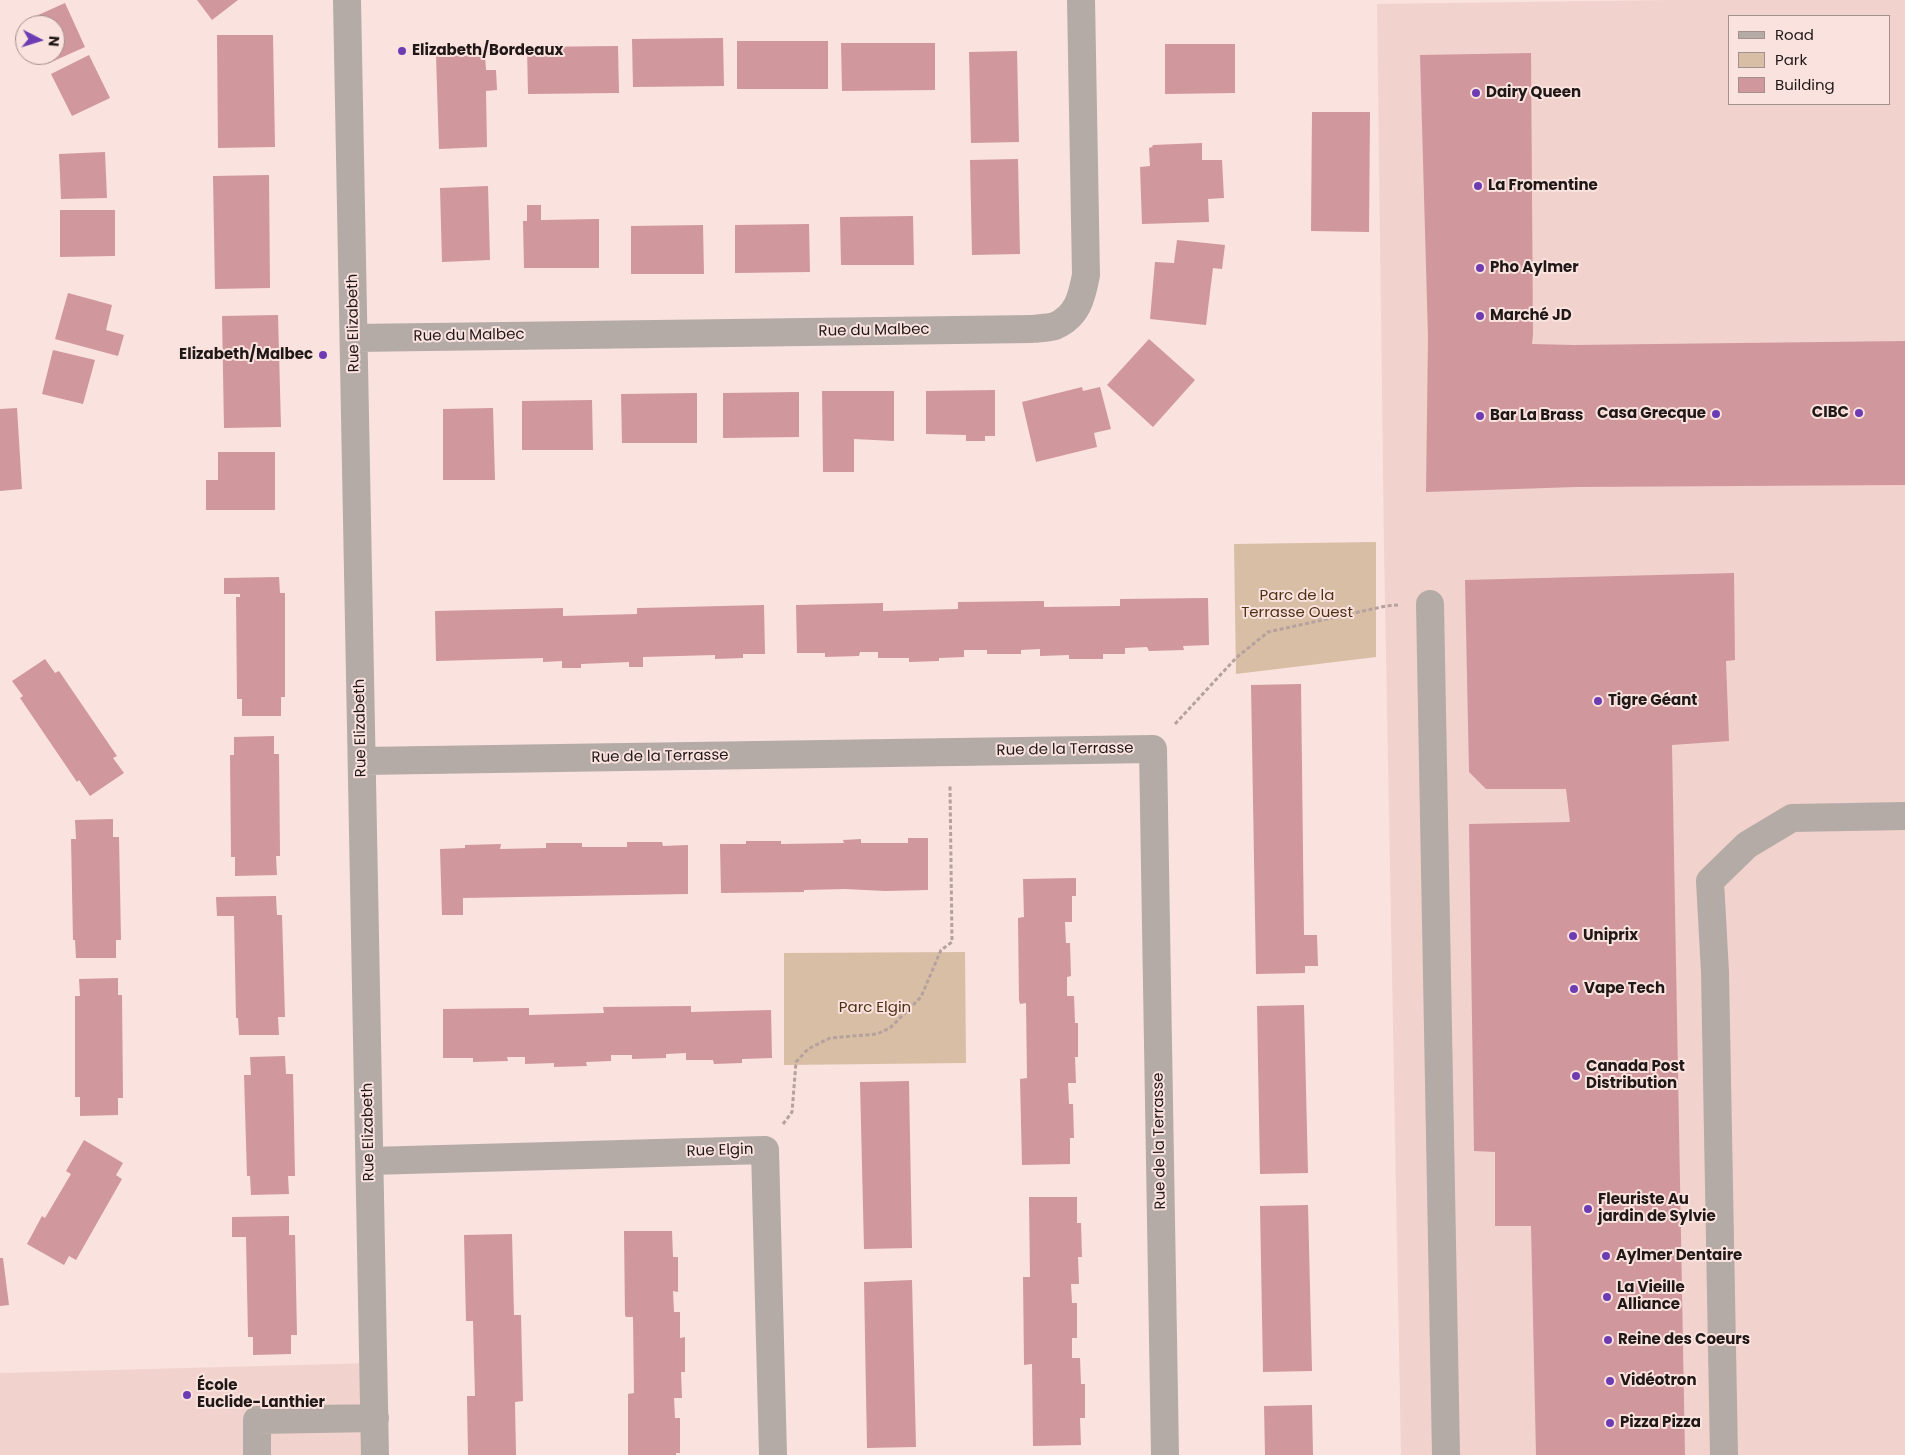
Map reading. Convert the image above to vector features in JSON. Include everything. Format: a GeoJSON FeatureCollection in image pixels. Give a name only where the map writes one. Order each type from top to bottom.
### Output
{"type":"FeatureCollection","features":[{"type":"Feature","properties":{"kind":"street","name":"Rue Elizabeth"},"geometry":{"type":"LineString","coordinates":[[347,0],[375,1455]]}},
{"type":"Feature","properties":{"kind":"street","name":"Rue du Malbec"},"geometry":{"type":"LineString","coordinates":[[354,338],[1032,329],[1055,326],[1071,315],[1082,298],[1086,275],[1081,0]]}},
{"type":"Feature","properties":{"kind":"street"},"geometry":{"type":"LineString","coordinates":[[1430,604],[1446,1455]]}},
{"type":"Feature","properties":{"kind":"street","name":"Rue de la Terrasse"},"geometry":{"type":"LineString","coordinates":[[362,761],[1153,749],[1165,1455]]}},
{"type":"Feature","properties":{"kind":"street"},"geometry":{"type":"LineString","coordinates":[[1724,1455],[1715,981],[1710,881],[1747,845],[1792,818],[1905,816]]}},
{"type":"Feature","properties":{"kind":"street","name":"Rue Elgin"},"geometry":{"type":"LineString","coordinates":[[370,1161],[765,1150],[773,1455]]}},
{"type":"Feature","properties":{"kind":"street"},"geometry":{"type":"LineString","coordinates":[[257,1455],[257,1420],[375,1418]]}},
{"type":"Feature","properties":{"kind":"path"},"geometry":{"type":"LineString","coordinates":[[1153,749],[1236,658],[1268,632],[1386,606],[1430,604]]}},
{"type":"Feature","properties":{"kind":"path"},"geometry":{"type":"LineString","coordinates":[[765,1150],[792,1112],[796,1062],[808,1049],[830,1038],[877,1034],[890,1028],[921,997],[941,950],[952,942],[950,752]]}},
{"type":"Feature","properties":{"kind":"shaded area"},"geometry":{"type":"Polygon","coordinates":[[[1671,0],[1905,0],[1905,1455],[1401,1455],[1384,548],[1377,4],[1671,0]]]}},
{"type":"Feature","properties":{"kind":"shaded area","name":"École Euclide-Lanthier"},"geometry":{"type":"Polygon","coordinates":[[[374,1363],[375,1455],[0,1455],[0,1373],[374,1363]]]}},
{"type":"Feature","properties":{"kind":"green space","name":"Parc de la Terrasse Ouest"},"geometry":{"type":"Polygon","coordinates":[[[1376,542],[1376,657],[1236,674],[1234,544],[1376,542]]]}},
{"type":"Feature","properties":{"kind":"green space","name":"Parc Elgin"},"geometry":{"type":"Polygon","coordinates":[[[965,952],[966,1063],[784,1065],[784,953],[965,952]]]}},
{"type":"Feature","properties":{"kind":"building"},"geometry":{"type":"Polygon","coordinates":[[[197,0],[238,0],[212,20],[197,0]]]}},
{"type":"Feature","properties":{"kind":"building"},"geometry":{"type":"Polygon","coordinates":[[[65,3],[85,47],[65,56],[65,15],[38,15],[65,3]]]}},
{"type":"Feature","properties":{"kind":"building"},"geometry":{"type":"Polygon","coordinates":[[[217,35],[273,35],[275,147],[218,148],[217,35]]]}},
{"type":"Feature","properties":{"kind":"building"},"geometry":{"type":"Polygon","coordinates":[[[723,38],[724,86],[633,87],[632,39],[723,38]]]}},
{"type":"Feature","properties":{"kind":"building"},"geometry":{"type":"Polygon","coordinates":[[[737,41],[828,41],[828,89],[737,89],[737,41]]]}},
{"type":"Feature","properties":{"kind":"building"},"geometry":{"type":"Polygon","coordinates":[[[841,43],[935,43],[935,90],[842,91],[841,43]]]}},
{"type":"Feature","properties":{"kind":"building"},"geometry":{"type":"Polygon","coordinates":[[[1165,44],[1235,44],[1235,93],[1165,94],[1165,44]]]}},
{"type":"Feature","properties":{"kind":"building"},"geometry":{"type":"Polygon","coordinates":[[[618,46],[619,93],[528,94],[527,47],[618,46]]]}},
{"type":"Feature","properties":{"kind":"building"},"geometry":{"type":"Polygon","coordinates":[[[1017,51],[1019,142],[971,143],[969,52],[1017,51]]]}},
{"type":"Feature","properties":{"kind":"building"},"geometry":{"type":"Polygon","coordinates":[[[1531,53],[1532,344],[1905,341],[1905,485],[1576,487],[1426,492],[1428,337],[1420,55],[1531,53]]]}},
{"type":"Feature","properties":{"kind":"building"},"geometry":{"type":"Polygon","coordinates":[[[89,55],[110,98],[72,116],[51,74],[89,55]]]}},
{"type":"Feature","properties":{"kind":"building"},"geometry":{"type":"Polygon","coordinates":[[[485,55],[486,70],[496,70],[497,90],[486,91],[487,147],[439,149],[436,56],[485,55]]]}},
{"type":"Feature","properties":{"kind":"building"},"geometry":{"type":"Polygon","coordinates":[[[1312,112],[1370,112],[1369,232],[1311,231],[1312,112]]]}},
{"type":"Feature","properties":{"kind":"building"},"geometry":{"type":"Polygon","coordinates":[[[1202,143],[1202,160],[1222,160],[1224,198],[1208,199],[1209,222],[1142,224],[1140,167],[1150,166],[1149,148],[1153,145],[1202,143]]]}},
{"type":"Feature","properties":{"kind":"building"},"geometry":{"type":"Polygon","coordinates":[[[105,152],[107,198],[61,199],[59,154],[105,152]]]}},
{"type":"Feature","properties":{"kind":"building"},"geometry":{"type":"Polygon","coordinates":[[[1018,159],[1020,254],[972,255],[970,160],[1018,159]]]}},
{"type":"Feature","properties":{"kind":"building"},"geometry":{"type":"Polygon","coordinates":[[[269,175],[270,288],[215,289],[213,176],[269,175]]]}},
{"type":"Feature","properties":{"kind":"building"},"geometry":{"type":"Polygon","coordinates":[[[488,186],[490,260],[442,262],[440,188],[488,186]]]}},
{"type":"Feature","properties":{"kind":"building"},"geometry":{"type":"Polygon","coordinates":[[[527,205],[541,205],[541,220],[599,219],[599,268],[524,268],[523,221],[527,221],[527,205]]]}},
{"type":"Feature","properties":{"kind":"building"},"geometry":{"type":"Polygon","coordinates":[[[60,210],[115,210],[115,256],[60,257],[60,210]]]}},
{"type":"Feature","properties":{"kind":"building"},"geometry":{"type":"Polygon","coordinates":[[[913,216],[914,265],[841,265],[840,217],[913,216]]]}},
{"type":"Feature","properties":{"kind":"building"},"geometry":{"type":"Polygon","coordinates":[[[809,224],[810,272],[735,273],[735,225],[809,224]]]}},
{"type":"Feature","properties":{"kind":"building"},"geometry":{"type":"Polygon","coordinates":[[[703,225],[704,274],[631,274],[631,226],[703,225]]]}},
{"type":"Feature","properties":{"kind":"building"},"geometry":{"type":"Polygon","coordinates":[[[1177,240],[1225,245],[1222,269],[1213,268],[1206,325],[1150,319],[1155,262],[1174,263],[1177,240]]]}},
{"type":"Feature","properties":{"kind":"building"},"geometry":{"type":"Polygon","coordinates":[[[68,293],[112,305],[106,330],[124,335],[118,356],[55,339],[68,293]]]}},
{"type":"Feature","properties":{"kind":"building"},"geometry":{"type":"Polygon","coordinates":[[[278,315],[281,427],[224,428],[222,316],[278,315]]]}},
{"type":"Feature","properties":{"kind":"building"},"geometry":{"type":"Polygon","coordinates":[[[1149,339],[1195,380],[1153,427],[1107,385],[1149,339]]]}},
{"type":"Feature","properties":{"kind":"building"},"geometry":{"type":"Polygon","coordinates":[[[53,350],[95,360],[83,404],[42,394],[53,350]]]}},
{"type":"Feature","properties":{"kind":"building"},"geometry":{"type":"Polygon","coordinates":[[[1082,387],[1083,391],[1100,387],[1111,429],[1094,433],[1097,447],[1036,462],[1022,402],[1082,387]]]}},
{"type":"Feature","properties":{"kind":"building"},"geometry":{"type":"Polygon","coordinates":[[[995,390],[995,436],[985,436],[985,441],[966,441],[966,435],[926,434],[926,391],[995,390]]]}},
{"type":"Feature","properties":{"kind":"building"},"geometry":{"type":"Polygon","coordinates":[[[822,391],[894,391],[894,441],[854,439],[854,472],[823,472],[822,391]]]}},
{"type":"Feature","properties":{"kind":"building"},"geometry":{"type":"Polygon","coordinates":[[[799,392],[799,437],[723,438],[723,393],[799,392]]]}},
{"type":"Feature","properties":{"kind":"building"},"geometry":{"type":"Polygon","coordinates":[[[697,393],[697,443],[622,443],[621,394],[697,393]]]}},
{"type":"Feature","properties":{"kind":"building"},"geometry":{"type":"Polygon","coordinates":[[[592,400],[593,450],[522,450],[522,401],[592,400]]]}},
{"type":"Feature","properties":{"kind":"building"},"geometry":{"type":"Polygon","coordinates":[[[17,408],[22,489],[0,491],[0,409],[17,408]]]}},
{"type":"Feature","properties":{"kind":"building"},"geometry":{"type":"Polygon","coordinates":[[[493,408],[495,480],[443,480],[443,409],[493,408]]]}},
{"type":"Feature","properties":{"kind":"building"},"geometry":{"type":"Polygon","coordinates":[[[218,452],[275,452],[275,510],[206,510],[206,480],[218,480],[218,452]]]}},
{"type":"Feature","properties":{"kind":"building"},"geometry":{"type":"Polygon","coordinates":[[[1734,573],[1735,660],[1726,661],[1729,741],[1672,745],[1685,1455],[1536,1455],[1531,1226],[1495,1226],[1495,1152],[1474,1151],[1469,824],[1570,822],[1566,789],[1486,789],[1469,772],[1465,580],[1734,573]]]}},
{"type":"Feature","properties":{"kind":"building"},"geometry":{"type":"Polygon","coordinates":[[[279,577],[280,593],[285,593],[285,697],[281,697],[281,716],[242,716],[242,699],[237,699],[236,597],[240,597],[240,594],[224,594],[224,578],[279,577]]]}},
{"type":"Feature","properties":{"kind":"building"},"geometry":{"type":"Polygon","coordinates":[[[1208,598],[1209,645],[1183,646],[1184,650],[1149,651],[1147,647],[1125,648],[1125,654],[1103,654],[1103,659],[1069,659],[1069,655],[1040,656],[1040,649],[1021,650],[1021,654],[987,654],[987,650],[964,650],[964,657],[939,658],[939,661],[909,662],[909,658],[878,658],[878,652],[860,652],[859,656],[825,657],[825,653],[797,653],[796,605],[883,603],[883,611],[958,609],[958,602],[1044,601],[1044,607],[1120,606],[1120,599],[1208,598]]]}},
{"type":"Feature","properties":{"kind":"building"},"geometry":{"type":"Polygon","coordinates":[[[764,605],[765,654],[743,654],[743,658],[715,659],[715,655],[643,657],[643,667],[629,667],[629,662],[581,664],[581,668],[562,668],[562,661],[543,662],[543,658],[436,661],[435,611],[563,608],[563,616],[637,614],[637,608],[764,605]]]}},
{"type":"Feature","properties":{"kind":"building"},"geometry":{"type":"Polygon","coordinates":[[[45,659],[55,673],[59,671],[117,756],[113,758],[124,773],[90,796],[79,780],[77,782],[20,698],[23,696],[12,681],[45,659]]]}},
{"type":"Feature","properties":{"kind":"building"},"geometry":{"type":"Polygon","coordinates":[[[1301,684],[1304,935],[1317,935],[1318,966],[1305,966],[1305,973],[1256,974],[1251,685],[1301,684]]]}},
{"type":"Feature","properties":{"kind":"building"},"geometry":{"type":"Polygon","coordinates":[[[274,736],[274,754],[279,754],[280,856],[276,856],[277,875],[235,876],[235,857],[231,857],[230,755],[234,755],[234,737],[274,736]]]}},
{"type":"Feature","properties":{"kind":"building"},"geometry":{"type":"Polygon","coordinates":[[[113,819],[113,837],[119,837],[121,940],[116,940],[116,958],[76,958],[75,940],[73,940],[71,839],[76,839],[75,820],[113,819]]]}},
{"type":"Feature","properties":{"kind":"building"},"geometry":{"type":"Polygon","coordinates":[[[908,838],[928,838],[928,890],[885,891],[845,889],[804,890],[804,892],[721,893],[720,844],[746,844],[746,841],[781,841],[781,844],[844,843],[843,840],[861,839],[861,843],[908,843],[908,838]]]}},
{"type":"Feature","properties":{"kind":"building"},"geometry":{"type":"Polygon","coordinates":[[[627,842],[662,842],[663,846],[688,845],[688,894],[463,898],[463,915],[442,915],[440,849],[465,848],[465,845],[501,844],[500,849],[546,848],[546,843],[582,843],[582,847],[627,847],[627,842]]]}},
{"type":"Feature","properties":{"kind":"building"},"geometry":{"type":"Polygon","coordinates":[[[1076,878],[1076,896],[1072,896],[1072,922],[1065,922],[1066,943],[1070,943],[1071,976],[1067,977],[1067,996],[1074,996],[1075,1023],[1078,1023],[1078,1057],[1075,1057],[1076,1083],[1068,1083],[1069,1104],[1073,1104],[1074,1138],[1070,1138],[1070,1164],[1022,1165],[1020,1079],[1027,1078],[1026,1003],[1020,1004],[1019,1000],[1018,918],[1024,917],[1023,879],[1076,878]]]}},
{"type":"Feature","properties":{"kind":"building"},"geometry":{"type":"Polygon","coordinates":[[[276,896],[277,915],[282,915],[285,1017],[278,1017],[279,1035],[239,1035],[238,1018],[236,1018],[234,916],[217,916],[216,897],[276,896]]]}},
{"type":"Feature","properties":{"kind":"building"},"geometry":{"type":"Polygon","coordinates":[[[118,978],[118,995],[122,995],[123,1098],[118,1098],[118,1115],[80,1116],[80,1097],[75,1097],[75,996],[80,996],[79,979],[118,978]]]}},
{"type":"Feature","properties":{"kind":"building"},"geometry":{"type":"Polygon","coordinates":[[[1304,1005],[1308,1173],[1260,1174],[1257,1006],[1304,1005]]]}},
{"type":"Feature","properties":{"kind":"building"},"geometry":{"type":"Polygon","coordinates":[[[691,1006],[691,1012],[771,1010],[772,1058],[742,1059],[742,1063],[714,1064],[713,1060],[686,1060],[686,1053],[666,1054],[666,1058],[632,1059],[632,1055],[611,1055],[611,1061],[586,1062],[587,1066],[554,1067],[554,1063],[525,1064],[525,1057],[507,1057],[508,1061],[473,1062],[473,1058],[443,1058],[443,1009],[529,1008],[529,1015],[604,1013],[603,1007],[691,1006]]]}},
{"type":"Feature","properties":{"kind":"building"},"geometry":{"type":"Polygon","coordinates":[[[285,1056],[286,1074],[293,1074],[295,1176],[288,1176],[289,1194],[251,1195],[250,1176],[247,1176],[244,1075],[251,1075],[250,1057],[285,1056]]]}},
{"type":"Feature","properties":{"kind":"building"},"geometry":{"type":"Polygon","coordinates":[[[909,1081],[912,1248],[864,1249],[860,1082],[909,1081]]]}},
{"type":"Feature","properties":{"kind":"building"},"geometry":{"type":"Polygon","coordinates":[[[84,1140],[123,1163],[116,1175],[122,1179],[76,1260],[69,1256],[64,1265],[27,1244],[42,1216],[45,1218],[71,1174],[66,1171],[84,1140]]]}},
{"type":"Feature","properties":{"kind":"building"},"geometry":{"type":"Polygon","coordinates":[[[1029,1197],[1077,1197],[1077,1223],[1081,1223],[1082,1257],[1078,1257],[1079,1284],[1071,1284],[1072,1303],[1077,1303],[1077,1338],[1072,1338],[1072,1358],[1080,1358],[1081,1384],[1085,1384],[1085,1418],[1080,1418],[1081,1445],[1033,1446],[1032,1364],[1024,1365],[1023,1277],[1030,1277],[1029,1197]]]}},
{"type":"Feature","properties":{"kind":"building"},"geometry":{"type":"Polygon","coordinates":[[[1308,1205],[1312,1371],[1263,1372],[1260,1206],[1308,1205]]]}},
{"type":"Feature","properties":{"kind":"building"},"geometry":{"type":"Polygon","coordinates":[[[289,1216],[289,1235],[295,1235],[297,1335],[291,1335],[291,1354],[253,1355],[253,1337],[248,1337],[246,1237],[232,1237],[232,1217],[289,1216]]]}},
{"type":"Feature","properties":{"kind":"building"},"geometry":{"type":"Polygon","coordinates":[[[624,1231],[672,1231],[673,1257],[678,1257],[678,1292],[673,1291],[674,1312],[680,1312],[680,1338],[685,1337],[685,1372],[681,1372],[682,1398],[674,1398],[675,1418],[680,1418],[680,1453],[676,1453],[676,1455],[628,1455],[628,1394],[634,1393],[633,1317],[626,1317],[625,1315],[624,1231]]]}},
{"type":"Feature","properties":{"kind":"building"},"geometry":{"type":"Polygon","coordinates":[[[512,1234],[514,1315],[521,1315],[523,1401],[515,1402],[516,1455],[468,1455],[467,1396],[475,1396],[473,1321],[466,1321],[464,1235],[512,1234]]]}},
{"type":"Feature","properties":{"kind":"building"},"geometry":{"type":"Polygon","coordinates":[[[0,1258],[3,1258],[9,1305],[0,1306],[0,1258]]]}},
{"type":"Feature","properties":{"kind":"building"},"geometry":{"type":"Polygon","coordinates":[[[912,1280],[916,1447],[867,1448],[864,1282],[912,1280]]]}},
{"type":"Feature","properties":{"kind":"building"},"geometry":{"type":"Polygon","coordinates":[[[1312,1405],[1313,1455],[1265,1455],[1264,1406],[1312,1405]]]}},
{"type":"Feature","properties":{"kind":"place","name":"Elizabeth/Bordeaux"},"geometry":{"type":"Point","coordinates":[402,51]}},
{"type":"Feature","properties":{"kind":"place","name":"Dairy Queen"},"geometry":{"type":"Point","coordinates":[1476,93]}},
{"type":"Feature","properties":{"kind":"place","name":"La Fromentine"},"geometry":{"type":"Point","coordinates":[1478,186]}},
{"type":"Feature","properties":{"kind":"place","name":"Pho Aylmer"},"geometry":{"type":"Point","coordinates":[1480,268]}},
{"type":"Feature","properties":{"kind":"place","name":"Marché JD"},"geometry":{"type":"Point","coordinates":[1480,316]}},
{"type":"Feature","properties":{"kind":"place","name":"Elizabeth/Malbec"},"geometry":{"type":"Point","coordinates":[323,355]}},
{"type":"Feature","properties":{"kind":"place","name":"CIBC"},"geometry":{"type":"Point","coordinates":[1859,413]}},
{"type":"Feature","properties":{"kind":"place","name":"Casa Grecque"},"geometry":{"type":"Point","coordinates":[1716,414]}},
{"type":"Feature","properties":{"kind":"place","name":"Bar La Brass"},"geometry":{"type":"Point","coordinates":[1480,416]}},
{"type":"Feature","properties":{"kind":"place","name":"Tigre Géant"},"geometry":{"type":"Point","coordinates":[1598,701]}},
{"type":"Feature","properties":{"kind":"place","name":"Uniprix"},"geometry":{"type":"Point","coordinates":[1573,936]}},
{"type":"Feature","properties":{"kind":"place","name":"Vape Tech"},"geometry":{"type":"Point","coordinates":[1574,989]}},
{"type":"Feature","properties":{"kind":"place","name":"Canada Post Distribution"},"geometry":{"type":"Point","coordinates":[1576,1076]}},
{"type":"Feature","properties":{"kind":"place","name":"Fleuriste Au jardin de Sylvie"},"geometry":{"type":"Point","coordinates":[1588,1209]}},
{"type":"Feature","properties":{"kind":"place","name":"Aylmer Dentaire"},"geometry":{"type":"Point","coordinates":[1606,1256]}},
{"type":"Feature","properties":{"kind":"place","name":"La Vieille Alliance"},"geometry":{"type":"Point","coordinates":[1607,1297]}},
{"type":"Feature","properties":{"kind":"place","name":"Reine des Coeurs"},"geometry":{"type":"Point","coordinates":[1608,1340]}},
{"type":"Feature","properties":{"kind":"place","name":"Vidéotron"},"geometry":{"type":"Point","coordinates":[1610,1381]}},
{"type":"Feature","properties":{"kind":"place","name":"École Euclide-Lanthier"},"geometry":{"type":"Point","coordinates":[187,1395]}},
{"type":"Feature","properties":{"kind":"place","name":"Pizza Pizza"},"geometry":{"type":"Point","coordinates":[1610,1423]}}]}
